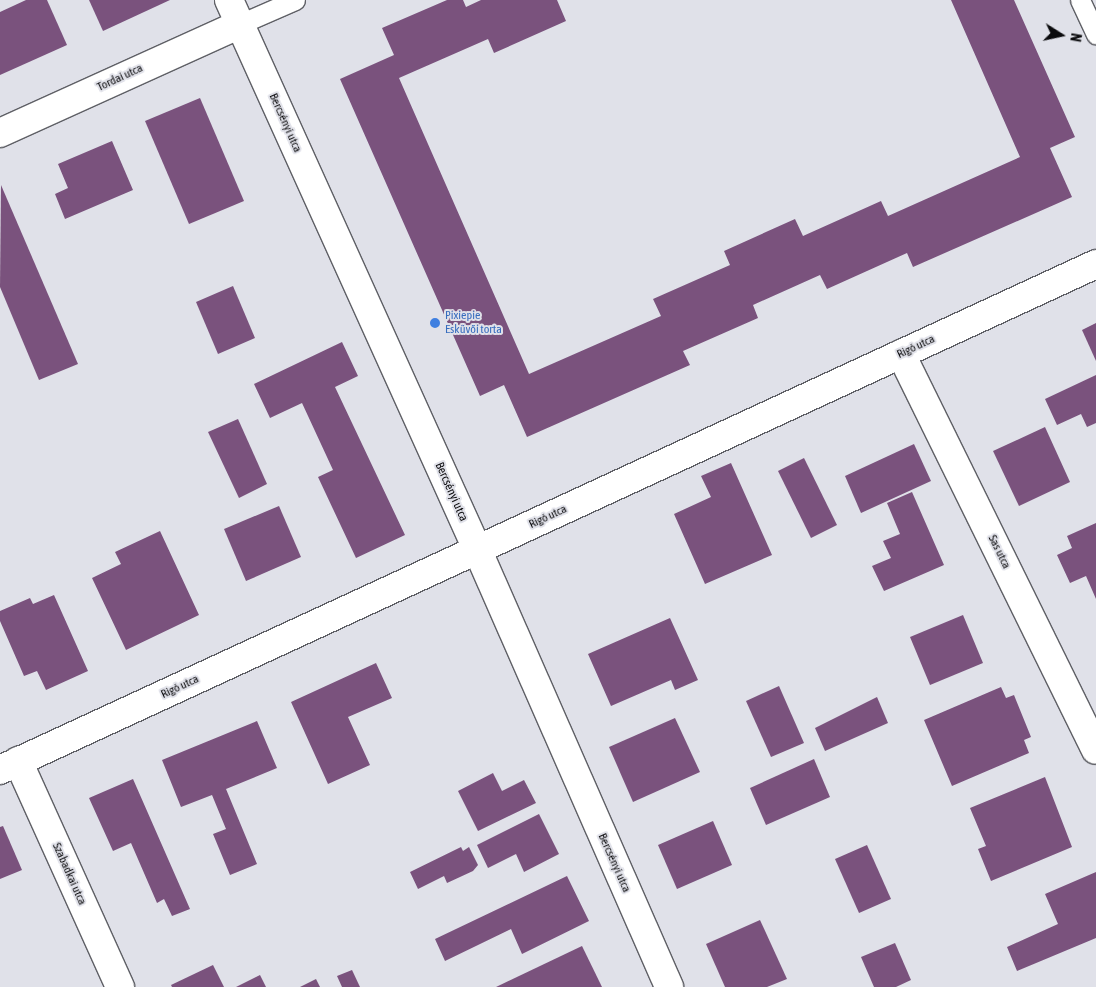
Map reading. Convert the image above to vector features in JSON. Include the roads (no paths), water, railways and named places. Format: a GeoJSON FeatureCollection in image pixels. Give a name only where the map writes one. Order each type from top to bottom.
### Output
{"type":"FeatureCollection","features":[{"type":"Feature","properties":{"kind":"street","name":"Tordai utca"},"geometry":{"type":"LineString","coordinates":[[0,133],[235,12]]}},
{"type":"Feature","properties":{"kind":"street","name":"Bercsényi utca"},"geometry":{"type":"LineString","coordinates":[[235,12],[477,549],[669,987]]}},
{"type":"Feature","properties":{"kind":"street","name":"Rigó utca"},"geometry":{"type":"LineString","coordinates":[[9,766],[1096,264]]}},
{"type":"Feature","properties":{"kind":"street","name":"Sas utca"},"geometry":{"type":"LineString","coordinates":[[902,354],[1096,750]]}},
{"type":"Feature","properties":{"kind":"street","name":"Szabadkai utca"},"geometry":{"type":"LineString","coordinates":[[9,766],[120,987]]}},
{"type":"Feature","properties":{"kind":"lane"},"geometry":{"type":"LineString","coordinates":[[235,12],[295,0]]}},
{"type":"Feature","properties":{"kind":"lane"},"geometry":{"type":"LineString","coordinates":[[1080,0],[1096,36]]}},
{"type":"Feature","properties":{"kind":"place","name":"Pixiepie Esküvői torta"},"geometry":{"type":"Point","coordinates":[435,323]}}]}
